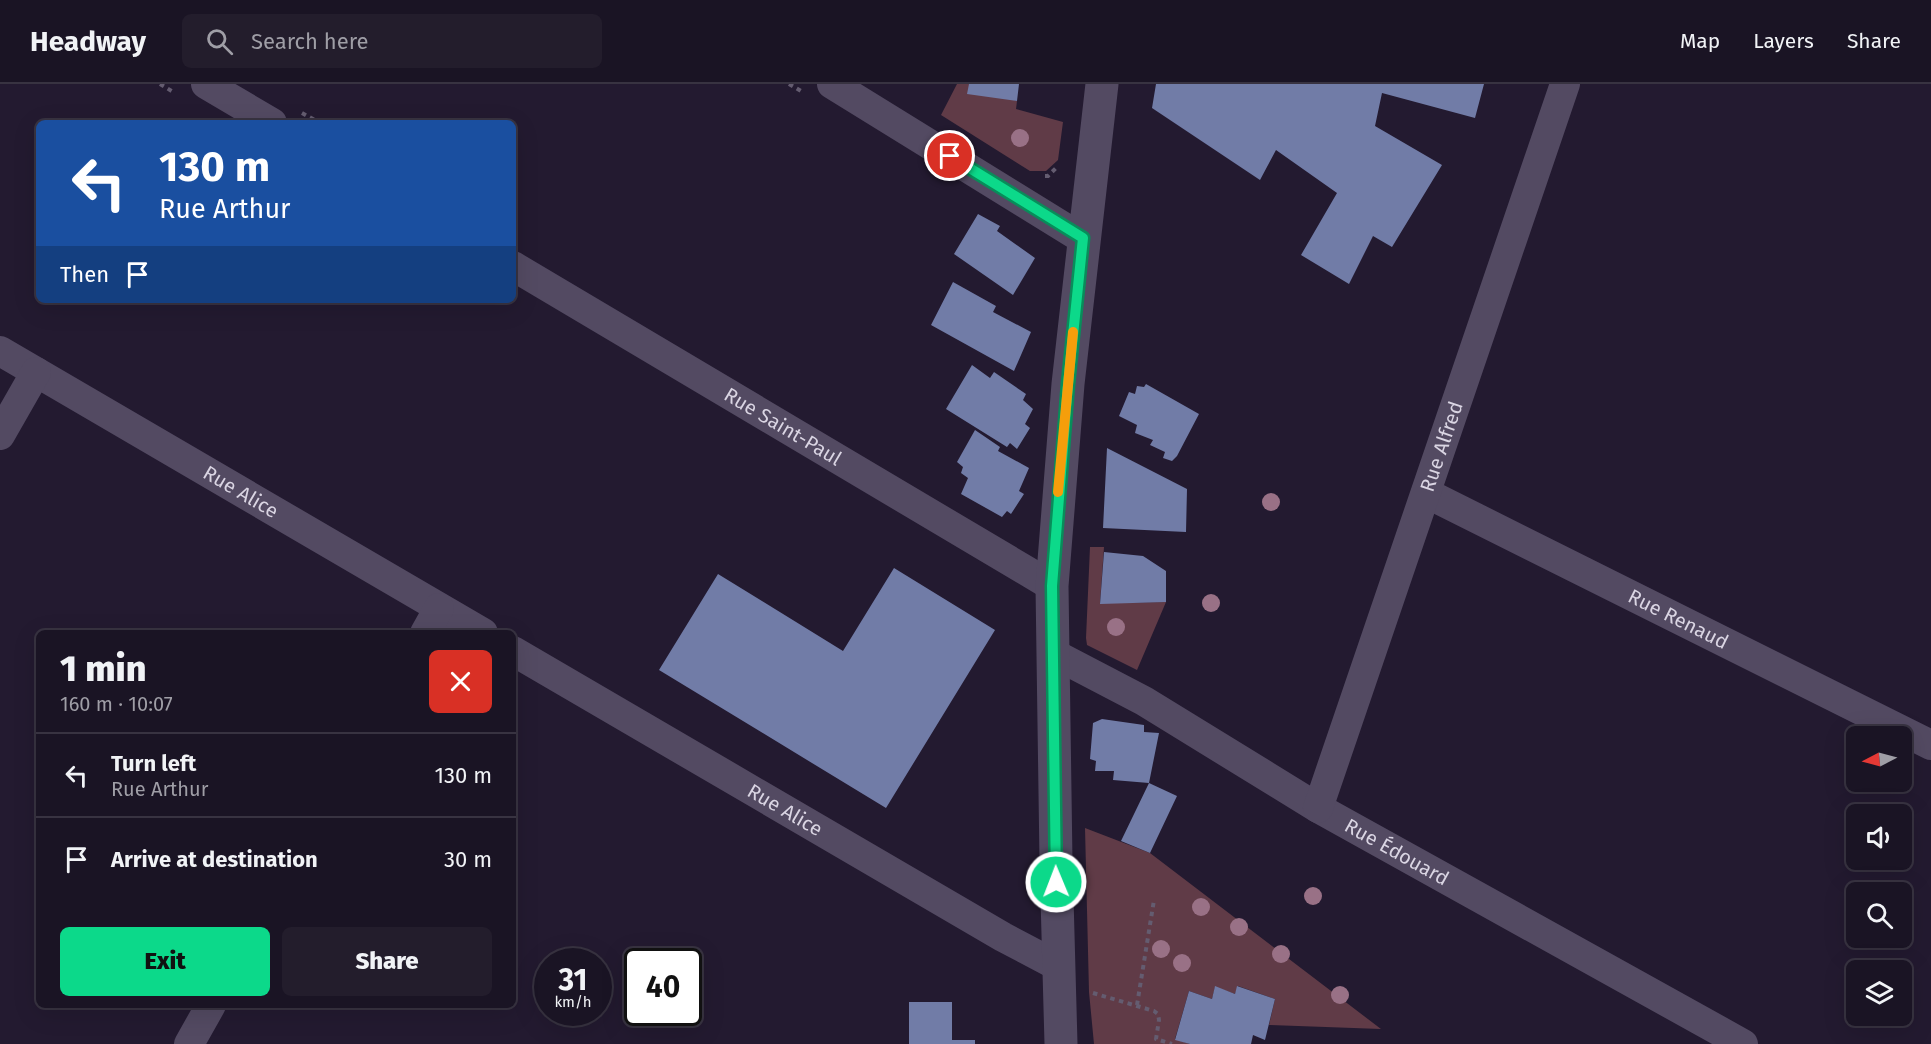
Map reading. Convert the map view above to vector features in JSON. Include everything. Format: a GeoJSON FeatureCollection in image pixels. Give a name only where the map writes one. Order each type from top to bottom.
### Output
{"type":"FeatureCollection","features":[{"type":"Feature","properties":{"kind":"street"},"geometry":{"type":"LineString","coordinates":[[206,84],[267,120]]}},
{"type":"Feature","properties":{"kind":"street"},"geometry":{"type":"LineString","coordinates":[[832,84],[1083,238]]}},
{"type":"Feature","properties":{"kind":"street"},"geometry":{"type":"LineString","coordinates":[[1061,1044],[1052,586],[1068,384],[1102,84]]}},
{"type":"Feature","properties":{"kind":"street","name":"Rue Alfred"},"geometry":{"type":"LineString","coordinates":[[1318,808],[1565,84]]}},
{"type":"Feature","properties":{"kind":"street","name":"Rue Saint-Paul"},"geometry":{"type":"LineString","coordinates":[[516,268],[1052,586]]}},
{"type":"Feature","properties":{"kind":"street","name":"Rue Alice"},"geometry":{"type":"LineString","coordinates":[[0,351],[478,630]]}},
{"type":"Feature","properties":{"kind":"street"},"geometry":{"type":"LineString","coordinates":[[0,435],[36,372]]}},
{"type":"Feature","properties":{"kind":"street","name":"Rue Renaud"},"geometry":{"type":"LineString","coordinates":[[1425,493],[1931,745]]}},
{"type":"Feature","properties":{"kind":"street"},"geometry":{"type":"LineString","coordinates":[[427,630],[439,608]]}},
{"type":"Feature","properties":{"kind":"street","name":"Rue Alice"},"geometry":{"type":"LineString","coordinates":[[516,653],[1003,937],[1058,966]]}},
{"type":"Feature","properties":{"kind":"street","name":"Rue Édouard"},"geometry":{"type":"LineString","coordinates":[[1054,654],[1144,701],[1318,808],[1743,1044]]}},
{"type":"Feature","properties":{"kind":"street"},"geometry":{"type":"LineString","coordinates":[[189,1044],[209,1008]]}},
{"type":"Feature","properties":{"kind":"path"},"geometry":{"type":"LineString","coordinates":[[1137,1005],[1154,900]]}},
{"type":"Feature","properties":{"kind":"path"},"geometry":{"type":"LineString","coordinates":[[1089,992],[1137,1005],[1158,1014],[1156,1039],[1172,1044]]}},
{"type":"Feature","properties":{"kind":"shaded area"},"geometry":{"type":"Polygon","coordinates":[[[957,84],[969,84],[1017,101],[1016,109],[1063,122],[1058,160],[1046,171],[1030,171],[941,115],[957,84]]]}},
{"type":"Feature","properties":{"kind":"shaded area"},"geometry":{"type":"Polygon","coordinates":[[[1090,547],[1104,547],[1100,603],[1166,602],[1137,670],[1087,645],[1090,547]]]}},
{"type":"Feature","properties":{"kind":"shaded area"},"geometry":{"type":"Polygon","coordinates":[[[1085,828],[1150,853],[1381,1029],[1269,1025],[1275,999],[1238,986],[1235,994],[1215,987],[1212,999],[1189,991],[1175,1039],[1190,1044],[1094,1044],[1089,992],[1085,828]]]}},
{"type":"Feature","properties":{"kind":"building"},"geometry":{"type":"Polygon","coordinates":[[[969,84],[1019,84],[1017,101],[967,94],[969,84]]]}},
{"type":"Feature","properties":{"kind":"building"},"geometry":{"type":"Polygon","coordinates":[[[1156,84],[1484,84],[1475,118],[1382,93],[1375,126],[1442,165],[1392,247],[1373,236],[1349,284],[1301,255],[1337,193],[1276,150],[1260,180],[1152,108],[1156,84]]]}},
{"type":"Feature","properties":{"kind":"building"},"geometry":{"type":"Polygon","coordinates":[[[978,214],[1000,226],[997,231],[1035,258],[1013,295],[954,254],[978,214]]]}},
{"type":"Feature","properties":{"kind":"building"},"geometry":{"type":"Polygon","coordinates":[[[953,282],[996,306],[993,312],[1031,332],[1014,371],[931,325],[953,282]]]}},
{"type":"Feature","properties":{"kind":"building"},"geometry":{"type":"Polygon","coordinates":[[[972,365],[990,378],[994,372],[1026,394],[1023,400],[1033,409],[1025,424],[1030,428],[1017,449],[1010,443],[1007,447],[946,409],[972,365]]]}},
{"type":"Feature","properties":{"kind":"building"},"geometry":{"type":"Polygon","coordinates":[[[1146,384],[1199,414],[1177,456],[1172,461],[1163,458],[1165,452],[1150,445],[1153,440],[1135,433],[1137,425],[1119,416],[1129,392],[1135,394],[1137,386],[1144,387],[1146,384]]]}},
{"type":"Feature","properties":{"kind":"building"},"geometry":{"type":"Polygon","coordinates":[[[975,430],[1000,447],[998,451],[1029,468],[1019,491],[1024,494],[1011,514],[1007,511],[1002,517],[961,494],[968,478],[961,473],[963,467],[957,462],[975,430]]]}},
{"type":"Feature","properties":{"kind":"building"},"geometry":{"type":"Polygon","coordinates":[[[1107,448],[1187,489],[1186,532],[1103,528],[1107,448]]]}},
{"type":"Feature","properties":{"kind":"building"},"geometry":{"type":"Polygon","coordinates":[[[1104,552],[1143,556],[1166,571],[1166,602],[1100,604],[1104,552]]]}},
{"type":"Feature","properties":{"kind":"building"},"geometry":{"type":"Polygon","coordinates":[[[894,568],[995,630],[886,808],[659,670],[718,574],[843,651],[894,568]]]}},
{"type":"Feature","properties":{"kind":"building"},"geometry":{"type":"Polygon","coordinates":[[[1102,719],[1144,725],[1144,732],[1159,733],[1149,783],[1113,780],[1114,771],[1095,771],[1096,761],[1090,759],[1093,723],[1102,719]]]}},
{"type":"Feature","properties":{"kind":"building"},"geometry":{"type":"Polygon","coordinates":[[[1149,783],[1177,796],[1150,853],[1121,841],[1149,783]]]}},
{"type":"Feature","properties":{"kind":"building"},"geometry":{"type":"Polygon","coordinates":[[[1215,986],[1235,994],[1237,986],[1275,999],[1265,1040],[1253,1035],[1251,1044],[1190,1044],[1175,1040],[1189,991],[1212,999],[1215,986]]]}},
{"type":"Feature","properties":{"kind":"building"},"geometry":{"type":"Polygon","coordinates":[[[909,1002],[952,1002],[952,1040],[975,1040],[975,1044],[909,1044],[909,1002]]]}},
{"type":"Feature","properties":{"kind":"slow traffic"},"geometry":{"type":"LineString","coordinates":[[1058,492],[1073,332]]}},
{"type":"Feature","properties":{"kind":"route"},"geometry":{"type":"LineString","coordinates":[[950,156],[1083,238],[1057,506],[1052,586],[1056,882]]}}]}
